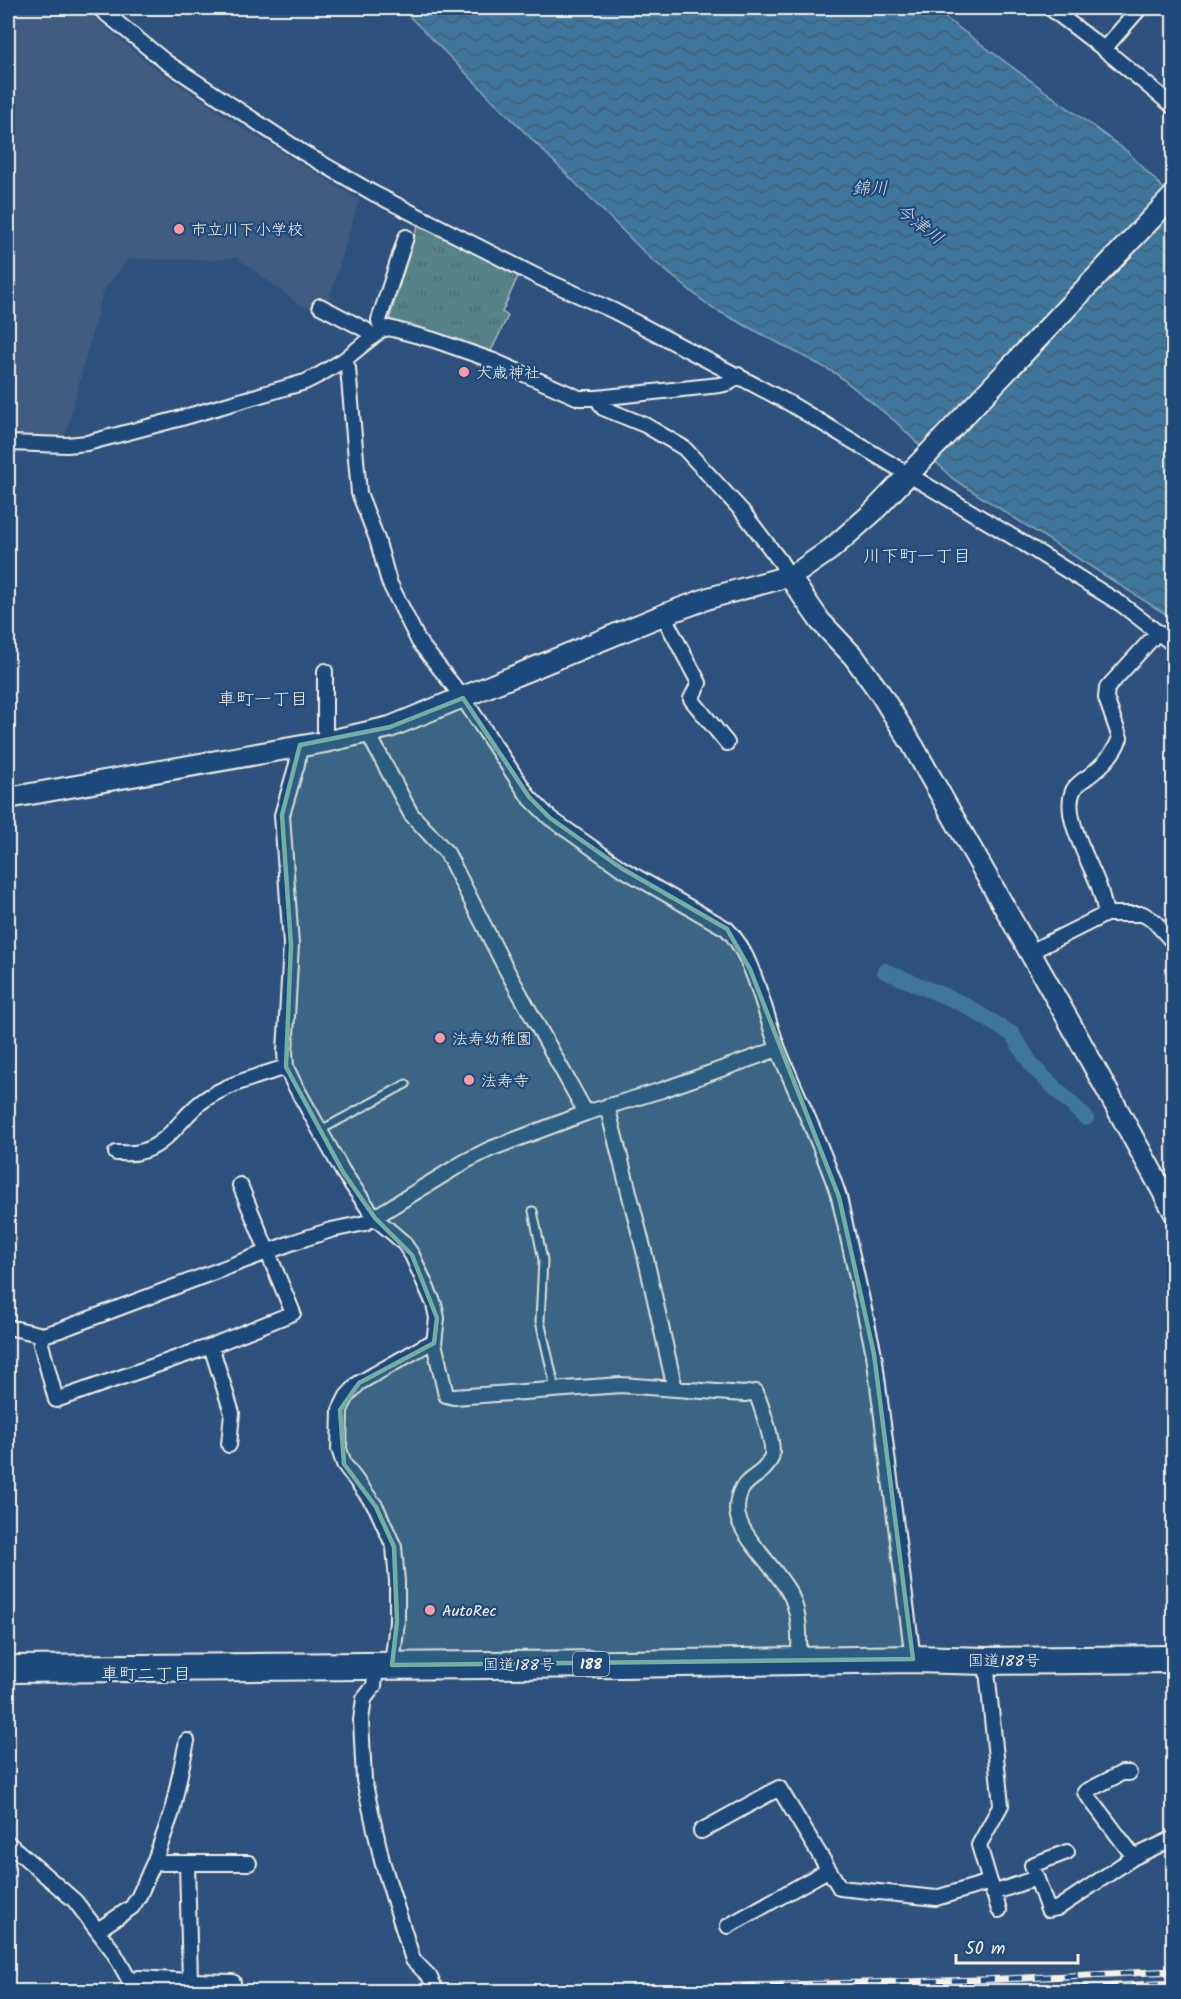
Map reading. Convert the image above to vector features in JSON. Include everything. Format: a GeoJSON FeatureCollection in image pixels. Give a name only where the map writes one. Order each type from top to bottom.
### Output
{"type":"FeatureCollection","features":[{"type":"Feature","properties":{"kind":"highway","name":"国道188号"},"geometry":{"type":"LineString","coordinates":[[8,1669],[913,1659],[986,1661],[1173,1659]]}},
{"type":"Feature","properties":{"kind":"street"},"geometry":{"type":"LineString","coordinates":[[99,8],[166,62],[302,152],[373,193],[536,276],[614,311],[913,469],[1121,604],[1173,645]]}},
{"type":"Feature","properties":{"kind":"street"},"geometry":{"type":"LineString","coordinates":[[1050,8],[1104,49],[1173,107]]}},
{"type":"Feature","properties":{"kind":"street"},"geometry":{"type":"LineString","coordinates":[[1104,49],[1140,8]]}},
{"type":"Feature","properties":{"kind":"street"},"geometry":{"type":"LineString","coordinates":[[8,798],[368,733],[414,719],[663,615],[709,598],[789,576],[801,570],[831,549],[872,513],[1173,195]]}},
{"type":"Feature","properties":{"kind":"street"},"geometry":{"type":"LineString","coordinates":[[376,334],[406,237]]}},
{"type":"Feature","properties":{"kind":"street"},"geometry":{"type":"LineString","coordinates":[[320,306],[376,334]]}},
{"type":"Feature","properties":{"kind":"street"},"geometry":{"type":"LineString","coordinates":[[8,443],[67,445],[87,443],[305,382],[344,360],[376,334],[389,328],[434,340],[494,361],[579,398],[720,385],[738,375]]}},
{"type":"Feature","properties":{"kind":"street"},"geometry":{"type":"LineString","coordinates":[[344,360],[348,368],[359,492],[377,539],[389,582],[419,642],[463,698],[530,797],[550,818],[621,868],[727,929],[735,937],[750,969],[778,1049],[839,1197],[872,1342],[913,1659]]}},
{"type":"Feature","properties":{"kind":"street"},"geometry":{"type":"LineString","coordinates":[[597,398],[603,408],[645,424],[684,448],[742,511],[780,561],[820,621],[854,657],[880,693],[913,746],[1030,952],[1173,1212]]}},
{"type":"Feature","properties":{"kind":"street"},"geometry":{"type":"LineString","coordinates":[[663,615],[699,683],[691,699],[727,743]]}},
{"type":"Feature","properties":{"kind":"street"},"geometry":{"type":"LineString","coordinates":[[1106,914],[1100,888],[1076,831],[1071,799],[1074,788],[1095,771],[1115,749],[1120,738],[1106,698],[1107,688],[1158,632]]}},
{"type":"Feature","properties":{"kind":"street"},"geometry":{"type":"LineString","coordinates":[[325,671],[325,742]]}},
{"type":"Feature","properties":{"kind":"street"},"geometry":{"type":"LineString","coordinates":[[368,733],[411,814],[447,853],[505,967],[586,1113]]}},
{"type":"Feature","properties":{"kind":"street"},"geometry":{"type":"LineString","coordinates":[[300,745],[297,764],[282,815],[291,945],[286,1067],[343,1172],[375,1218],[403,1242],[412,1255],[434,1304],[436,1318],[434,1343],[446,1395],[454,1397],[621,1385],[744,1394],[756,1392],[768,1429],[772,1456],[765,1467],[742,1486],[737,1511],[744,1529],[792,1597],[800,1622],[799,1661]]}},
{"type":"Feature","properties":{"kind":"street"},"geometry":{"type":"LineString","coordinates":[[1030,952],[1106,914],[1143,914],[1154,921],[1173,943]]}},
{"type":"Feature","properties":{"kind":"street"},"geometry":{"type":"LineString","coordinates":[[8,1328],[43,1335],[60,1330],[267,1252],[331,1230],[365,1223],[466,1161],[490,1149],[586,1113],[662,1090],[778,1049]]}},
{"type":"Feature","properties":{"kind":"street"},"geometry":{"type":"LineString","coordinates":[[116,1153],[140,1152],[154,1146],[206,1098],[239,1083],[286,1067]]}},
{"type":"Feature","properties":{"kind":"street"},"geometry":{"type":"LineString","coordinates":[[607,1106],[645,1256],[675,1389]]}},
{"type":"Feature","properties":{"kind":"street"},"geometry":{"type":"LineString","coordinates":[[43,1335],[41,1344],[56,1400],[211,1346],[293,1312],[240,1185]]}},
{"type":"Feature","properties":{"kind":"street"},"geometry":{"type":"LineString","coordinates":[[434,1343],[359,1383],[347,1396],[340,1410],[339,1449],[344,1464],[376,1507],[394,1547],[398,1581],[397,1622],[384,1665],[374,1686],[364,1699],[361,1720],[364,1780],[382,1861],[413,1960],[429,1976],[437,1992]]}},
{"type":"Feature","properties":{"kind":"street"},"geometry":{"type":"LineString","coordinates":[[211,1346],[232,1413],[229,1445]]}},
{"type":"Feature","properties":{"kind":"street"},"geometry":{"type":"LineString","coordinates":[[986,1661],[1001,1805],[979,1845],[999,1910]]}},
{"type":"Feature","properties":{"kind":"street"},"geometry":{"type":"LineString","coordinates":[[98,1930],[132,1907],[155,1860],[172,1812],[187,1741]]}},
{"type":"Feature","properties":{"kind":"street"},"geometry":{"type":"LineString","coordinates":[[1129,1773],[1122,1773],[1085,1792],[1134,1857]]}},
{"type":"Feature","properties":{"kind":"street"},"geometry":{"type":"LineString","coordinates":[[701,1831],[779,1788],[840,1888],[936,1898],[1036,1878]]}},
{"type":"Feature","properties":{"kind":"street"},"geometry":{"type":"LineString","coordinates":[[1067,1852],[1032,1865],[1048,1910],[1058,1908],[1134,1857],[1170,1840],[1173,1847]]}},
{"type":"Feature","properties":{"kind":"street"},"geometry":{"type":"LineString","coordinates":[[8,1843],[75,1901],[98,1930],[134,1987],[139,1978],[234,1982]]}},
{"type":"Feature","properties":{"kind":"street"},"geometry":{"type":"LineString","coordinates":[[155,1860],[163,1863],[249,1863]]}},
{"type":"Feature","properties":{"kind":"street"},"geometry":{"type":"LineString","coordinates":[[187,1863],[190,1981]]}},
{"type":"Feature","properties":{"kind":"street"},"geometry":{"type":"LineString","coordinates":[[728,1926],[828,1870]]}},
{"type":"Feature","properties":{"kind":"lane"},"geometry":{"type":"LineString","coordinates":[[319,1131],[406,1084]]}},
{"type":"Feature","properties":{"kind":"lane"},"geometry":{"type":"LineString","coordinates":[[533,1211],[543,1260],[540,1321],[554,1391]]}},
{"type":"Feature","properties":{"kind":"highlighted area"},"geometry":{"type":"Polygon","coordinates":[[[463,698],[529,797],[550,818],[621,868],[727,929],[750,969],[839,1197],[874,1354],[913,1659],[392,1665],[397,1622],[394,1547],[376,1507],[344,1464],[340,1410],[359,1383],[434,1343],[437,1318],[412,1255],[375,1218],[343,1172],[286,1067],[291,945],[282,815],[300,745],[390,727],[463,698]]]}},
{"type":"Feature","properties":{"kind":"shaded area","name":"市立川下小学校"},"geometry":{"type":"Polygon","coordinates":[[[8,8],[84,8],[149,64],[246,130],[359,200],[325,313],[300,305],[236,257],[216,260],[128,259],[103,292],[65,437],[8,437],[8,8]]]}},
{"type":"Feature","properties":{"kind":"green space"},"geometry":{"type":"Polygon","coordinates":[[[418,225],[519,274],[502,312],[508,316],[490,353],[389,320],[418,225]]]}},
{"type":"Feature","properties":{"kind":"water","name":"錦川"},"geometry":{"type":"Polygon","coordinates":[[[401,8],[932,8],[1128,152],[1173,198],[1173,619],[953,479],[896,422],[835,373],[712,308],[650,258],[401,8]]]}},
{"type":"Feature","properties":{"kind":"waterway"},"geometry":{"type":"LineString","coordinates":[[885,971],[961,1003],[1012,1034],[1033,1067],[1086,1118]]}},
{"type":"Feature","properties":{"kind":"railway"},"geometry":{"type":"LineString","coordinates":[[504,1992],[980,1980],[1174,1971]]}},
{"type":"Feature","properties":{"kind":"railway"},"geometry":{"type":"LineString","coordinates":[[1005,1992],[1174,1983]]}},
{"type":"Feature","properties":{"kind":"place","name":"市立川下小学校"},"geometry":{"type":"Point","coordinates":[179,229]}},
{"type":"Feature","properties":{"kind":"place","name":"大歳神社"},"geometry":{"type":"Point","coordinates":[464,372]}},
{"type":"Feature","properties":{"kind":"place","name":"法寿幼稚園"},"geometry":{"type":"Point","coordinates":[440,1038]}},
{"type":"Feature","properties":{"kind":"place","name":"法寿寺"},"geometry":{"type":"Point","coordinates":[469,1080]}},
{"type":"Feature","properties":{"kind":"place","name":"AutoRec"},"geometry":{"type":"Point","coordinates":[430,1610]}},
{"type":"Feature","properties":{"kind":"district","name":"川下町一丁目"},"geometry":{"type":"Point","coordinates":[917,556]}},
{"type":"Feature","properties":{"kind":"district","name":"車町一丁目"},"geometry":{"type":"Point","coordinates":[263,699]}},
{"type":"Feature","properties":{"kind":"district","name":"車町二丁目"},"geometry":{"type":"Point","coordinates":[146,1674]}},
{"type":"Feature","properties":{"kind":"water label","name":"今津川"},"geometry":{"type":"Point","coordinates":[920,224]}}]}
